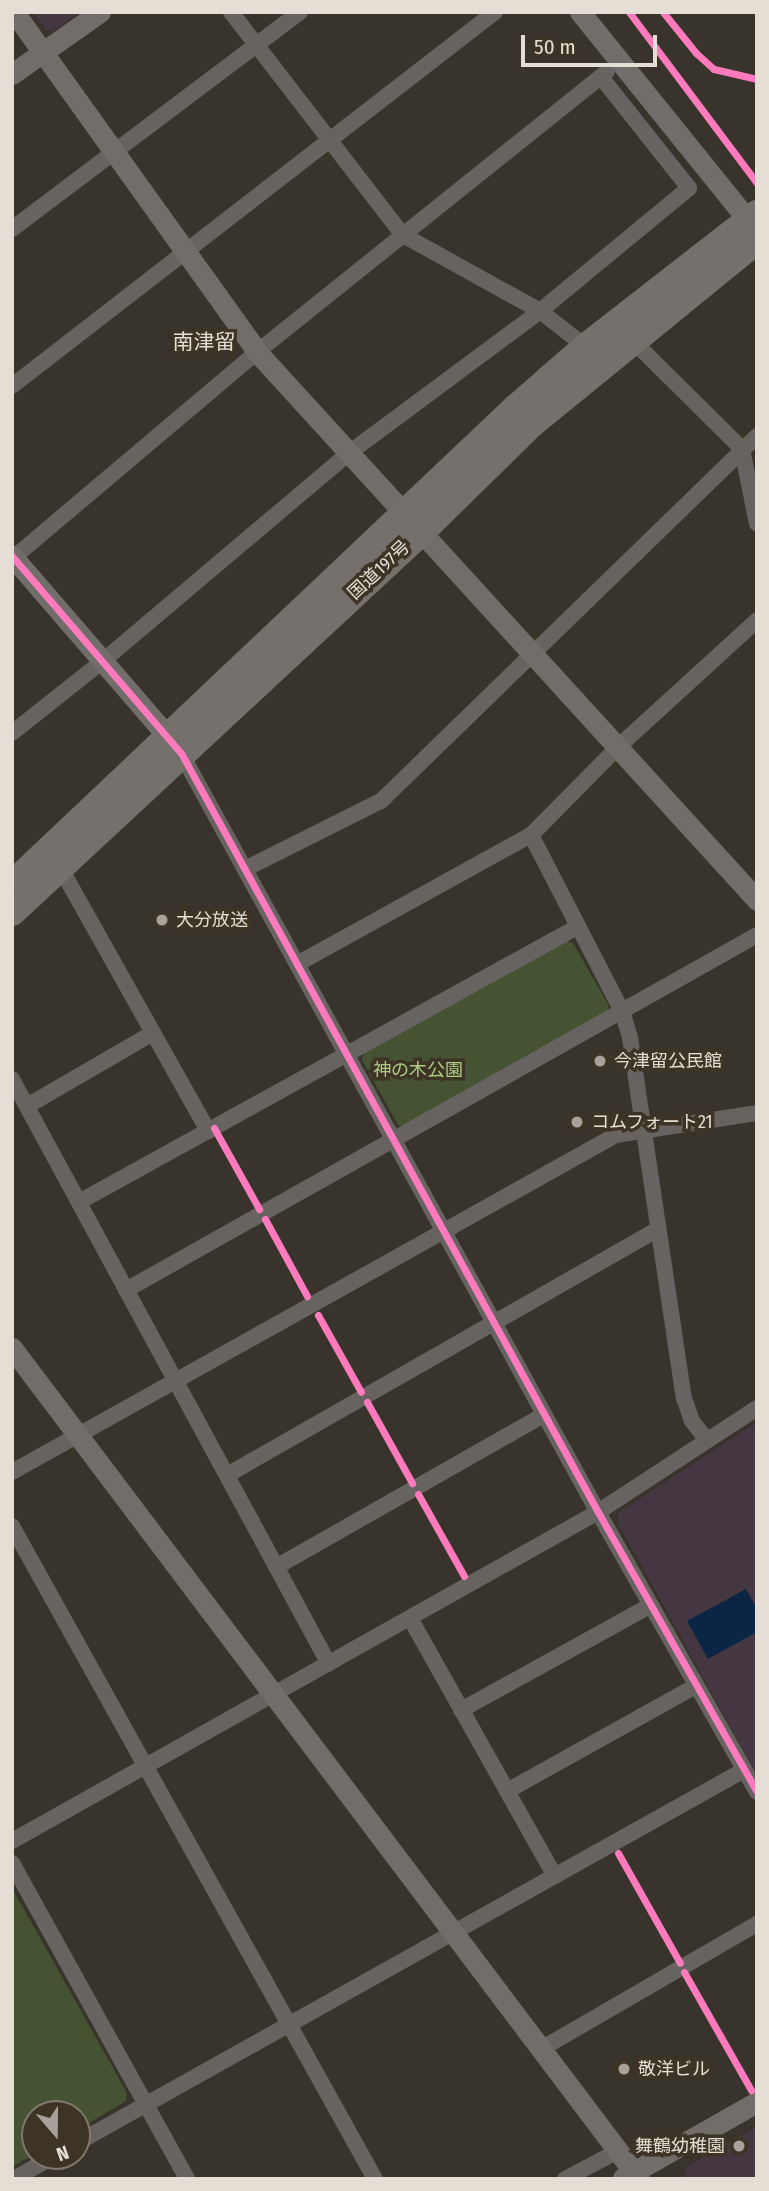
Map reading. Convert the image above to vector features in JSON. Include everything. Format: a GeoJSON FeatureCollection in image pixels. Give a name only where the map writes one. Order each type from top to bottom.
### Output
{"type":"FeatureCollection","features":[{"type":"Feature","properties":{"kind":"highway","name":"国道197号"},"geometry":{"type":"LineString","coordinates":[[411,523],[633,341],[755,226]]}},
{"type":"Feature","properties":{"kind":"highway","name":"国道197号"},"geometry":{"type":"LineString","coordinates":[[12,884],[174,744],[411,523],[586,347],[755,226]]}},
{"type":"Feature","properties":{"kind":"highway","name":"国道197号"},"geometry":{"type":"LineString","coordinates":[[12,912],[60,867],[174,744]]}},
{"type":"Feature","properties":{"kind":"street"},"geometry":{"type":"LineString","coordinates":[[14,12],[116,151],[257,352],[757,900]]}},
{"type":"Feature","properties":{"kind":"street"},"geometry":{"type":"LineString","coordinates":[[12,74],[100,12]]}},
{"type":"Feature","properties":{"kind":"street"},"geometry":{"type":"LineString","coordinates":[[230,12],[403,235],[540,311],[586,347]]}},
{"type":"Feature","properties":{"kind":"street"},"geometry":{"type":"LineString","coordinates":[[12,229],[300,12]]}},
{"type":"Feature","properties":{"kind":"street"},"geometry":{"type":"LineString","coordinates":[[12,386],[495,12]]}},
{"type":"Feature","properties":{"kind":"street"},"geometry":{"type":"LineString","coordinates":[[580,12],[755,226]]}},
{"type":"Feature","properties":{"kind":"street"},"geometry":{"type":"LineString","coordinates":[[620,61],[257,352],[13,558],[174,744],[544,1415],[757,1792]]}},
{"type":"Feature","properties":{"kind":"street"},"geometry":{"type":"LineString","coordinates":[[12,733],[104,660],[349,453],[540,311],[689,188],[601,77]]}},
{"type":"Feature","properties":{"kind":"street"},"geometry":{"type":"LineString","coordinates":[[633,341],[742,449],[757,524]]}},
{"type":"Feature","properties":{"kind":"street"},"geometry":{"type":"LineString","coordinates":[[245,869],[381,801],[757,436]]}},
{"type":"Feature","properties":{"kind":"street"},"geometry":{"type":"LineString","coordinates":[[297,964],[531,835],[617,748],[757,620]]}},
{"type":"Feature","properties":{"kind":"street"},"geometry":{"type":"LineString","coordinates":[[531,835],[622,1011],[629,1038],[684,1398],[692,1421],[707,1440]]}},
{"type":"Feature","properties":{"kind":"street"},"geometry":{"type":"LineString","coordinates":[[60,867],[208,1131]]}},
{"type":"Feature","properties":{"kind":"street"},"geometry":{"type":"LineString","coordinates":[[79,1202],[577,927]]}},
{"type":"Feature","properties":{"kind":"street"},"geometry":{"type":"LineString","coordinates":[[126,1290],[757,935]]}},
{"type":"Feature","properties":{"kind":"street"},"geometry":{"type":"LineString","coordinates":[[27,1106],[153,1033]]}},
{"type":"Feature","properties":{"kind":"street"},"geometry":{"type":"LineString","coordinates":[[12,1079],[329,1664]]}},
{"type":"Feature","properties":{"kind":"street"},"geometry":{"type":"LineString","coordinates":[[12,1472],[616,1135],[757,1114]]}},
{"type":"Feature","properties":{"kind":"street"},"geometry":{"type":"LineString","coordinates":[[227,1475],[657,1230]]}},
{"type":"Feature","properties":{"kind":"street"},"geometry":{"type":"LineString","coordinates":[[12,1348],[618,2151],[631,2176],[757,2102]]}},
{"type":"Feature","properties":{"kind":"street"},"geometry":{"type":"LineString","coordinates":[[12,1841],[275,1696],[598,1512],[757,1408]]}},
{"type":"Feature","properties":{"kind":"street"},"geometry":{"type":"LineString","coordinates":[[276,1567],[544,1415]]}},
{"type":"Feature","properties":{"kind":"street"},"geometry":{"type":"LineString","coordinates":[[12,1526],[375,2179]]}},
{"type":"Feature","properties":{"kind":"street"},"geometry":{"type":"LineString","coordinates":[[461,1710],[651,1605]]}},
{"type":"Feature","properties":{"kind":"street"},"geometry":{"type":"LineString","coordinates":[[410,1618],[555,1876]]}},
{"type":"Feature","properties":{"kind":"street"},"geometry":{"type":"LineString","coordinates":[[507,1791],[696,1686]]}},
{"type":"Feature","properties":{"kind":"street"},"geometry":{"type":"LineString","coordinates":[[91,2135],[744,1770]]}},
{"type":"Feature","properties":{"kind":"street"},"geometry":{"type":"LineString","coordinates":[[12,1863],[187,2179]]}},
{"type":"Feature","properties":{"kind":"street"},"geometry":{"type":"LineString","coordinates":[[541,2049],[757,1924]]}},
{"type":"Feature","properties":{"kind":"street"},"geometry":{"type":"LineString","coordinates":[[565,2179],[618,2151]]}},
{"type":"Feature","properties":{"kind":"street"},"geometry":{"type":"LineString","coordinates":[[13,2179],[29,2170]]}},
{"type":"Feature","properties":{"kind":"shaded area"},"geometry":{"type":"Polygon","coordinates":[[[33,12],[81,12],[54,31],[46,30],[33,12]]]}},
{"type":"Feature","properties":{"kind":"shaded area"},"geometry":{"type":"Polygon","coordinates":[[[757,1422],[757,1775],[618,1523],[618,1513],[757,1422]]]}},
{"type":"Feature","properties":{"kind":"shaded area","name":"舞鶴幼稚園"},"geometry":{"type":"Polygon","coordinates":[[[757,2126],[757,2179],[684,2179],[686,2167],[757,2126]]]}},
{"type":"Feature","properties":{"kind":"green space","name":"神の木公園"},"geometry":{"type":"Polygon","coordinates":[[[565,940],[573,943],[609,1006],[606,1014],[405,1127],[398,1125],[364,1064],[362,1059],[365,1050],[565,940]]]}},
{"type":"Feature","properties":{"kind":"green space"},"geometry":{"type":"Polygon","coordinates":[[[12,1888],[127,2093],[126,2101],[91,2122],[91,2100],[21,2100],[21,2162],[12,2167],[12,1888]]]}},
{"type":"Feature","properties":{"kind":"water"},"geometry":{"type":"Polygon","coordinates":[[[746,1589],[757,1609],[757,1632],[708,1659],[687,1621],[746,1589]]]}},
{"type":"Feature","properties":{"kind":"cycle path"},"geometry":{"type":"LineString","coordinates":[[629,12],[757,183]]}},
{"type":"Feature","properties":{"kind":"cycle path"},"geometry":{"type":"LineString","coordinates":[[663,12],[696,53],[714,69],[757,79]]}},
{"type":"Feature","properties":{"kind":"cycle path"},"geometry":{"type":"LineString","coordinates":[[12,556],[181,753],[598,1512],[757,1792]]}},
{"type":"Feature","properties":{"kind":"cycle path"},"geometry":{"type":"LineString","coordinates":[[214,1128],[259,1209]]}},
{"type":"Feature","properties":{"kind":"cycle path"},"geometry":{"type":"LineString","coordinates":[[265,1219],[307,1296]]}},
{"type":"Feature","properties":{"kind":"cycle path"},"geometry":{"type":"LineString","coordinates":[[318,1315],[361,1392]]}},
{"type":"Feature","properties":{"kind":"cycle path"},"geometry":{"type":"LineString","coordinates":[[367,1402],[412,1483]]}},
{"type":"Feature","properties":{"kind":"cycle path"},"geometry":{"type":"LineString","coordinates":[[418,1494],[464,1576]]}},
{"type":"Feature","properties":{"kind":"cycle path"},"geometry":{"type":"LineString","coordinates":[[618,1853],[680,1963]]}},
{"type":"Feature","properties":{"kind":"cycle path"},"geometry":{"type":"LineString","coordinates":[[684,1972],[751,2090]]}},
{"type":"Feature","properties":{"kind":"place","name":"大分放送"},"geometry":{"type":"Point","coordinates":[162,920]}},
{"type":"Feature","properties":{"kind":"place","name":"今津留公民館"},"geometry":{"type":"Point","coordinates":[600,1061]}},
{"type":"Feature","properties":{"kind":"place","name":"コムフォート21"},"geometry":{"type":"Point","coordinates":[577,1122]}},
{"type":"Feature","properties":{"kind":"place","name":"敬洋ビル"},"geometry":{"type":"Point","coordinates":[624,2069]}},
{"type":"Feature","properties":{"kind":"place","name":"舞鶴幼稚園"},"geometry":{"type":"Point","coordinates":[739,2146]}},
{"type":"Feature","properties":{"kind":"district","name":"南津留"},"geometry":{"type":"Point","coordinates":[204,342]}}]}
